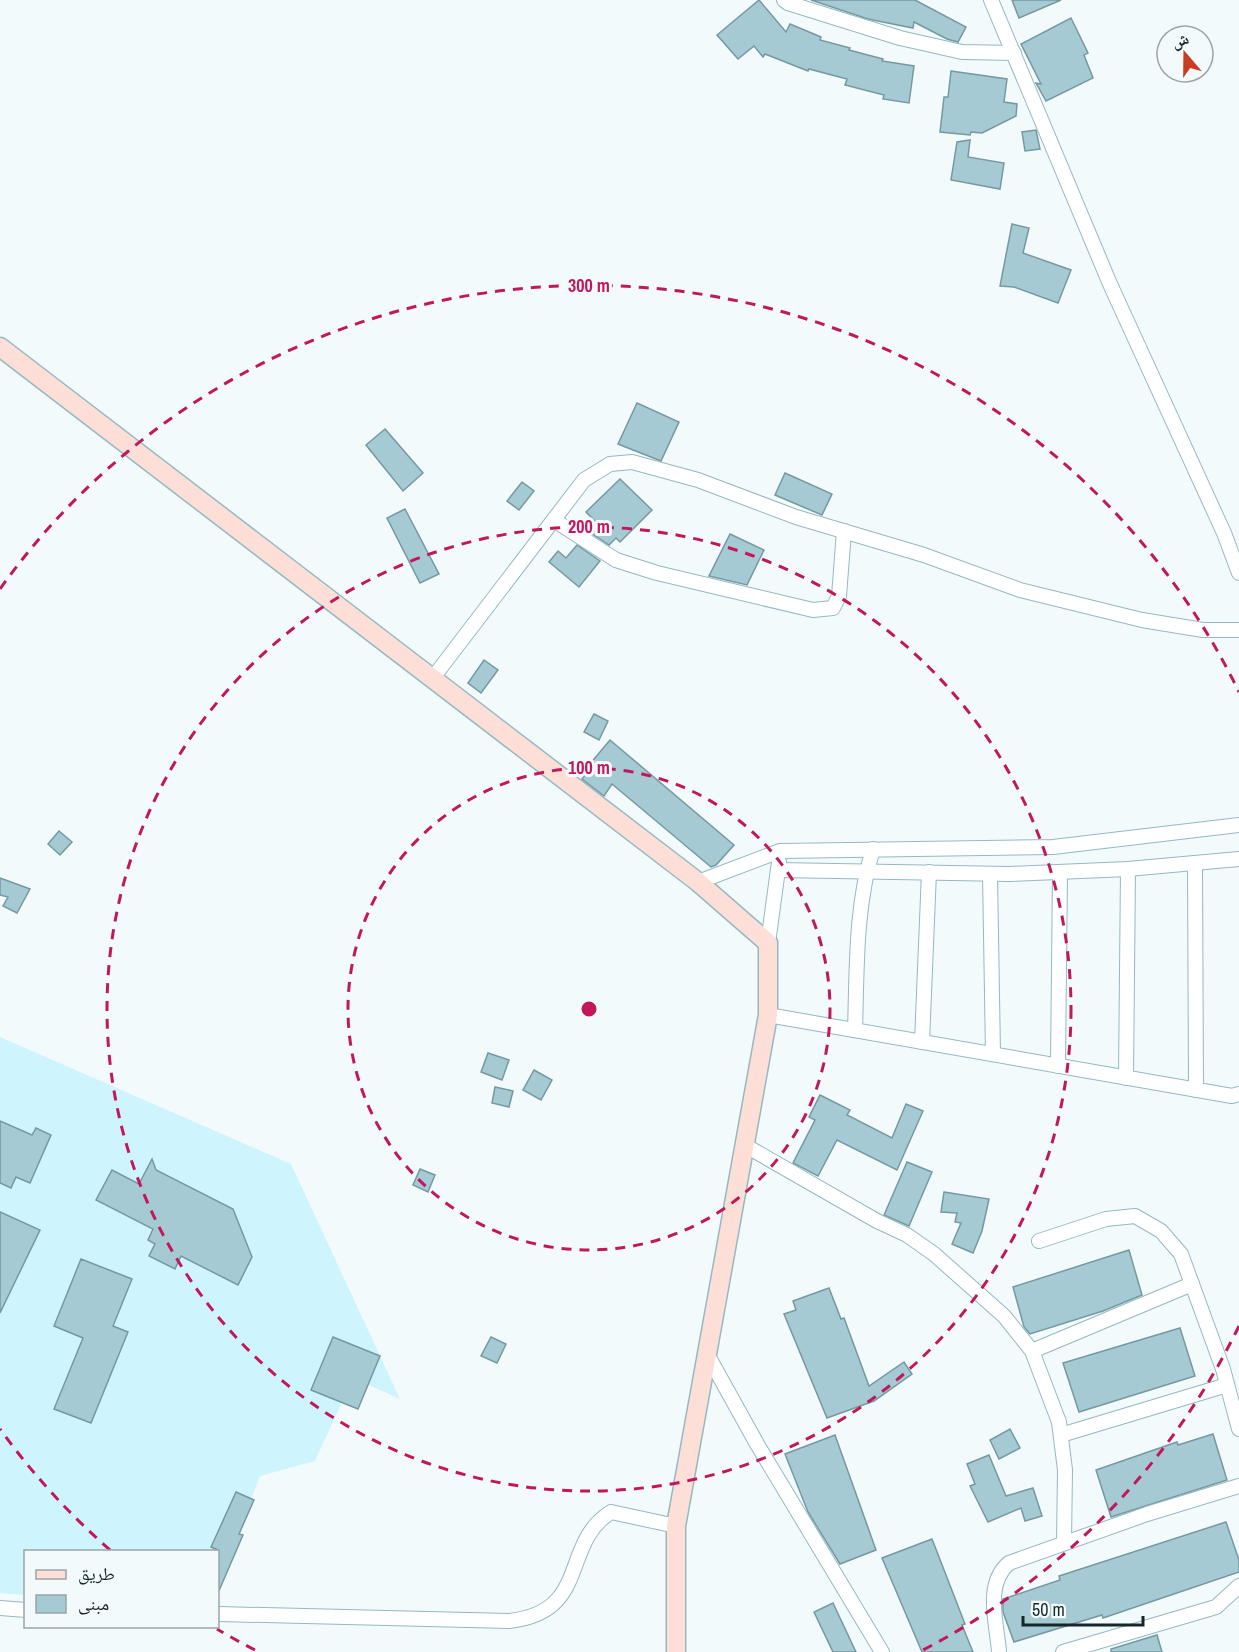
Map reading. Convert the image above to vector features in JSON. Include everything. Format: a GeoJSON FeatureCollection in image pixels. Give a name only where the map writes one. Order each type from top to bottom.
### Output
{"type":"FeatureCollection","features":[{"type":"Feature","properties":{"kind":"street"},"geometry":{"type":"LineString","coordinates":[[784,0],[900,38],[962,52],[1014,53]]}},
{"type":"Feature","properties":{"kind":"street"},"geometry":{"type":"LineString","coordinates":[[991,0],[1110,284],[1224,533],[1239,573]]}},
{"type":"Feature","properties":{"kind":"street"},"geometry":{"type":"LineString","coordinates":[[0,347],[698,882],[768,943]]}},
{"type":"Feature","properties":{"kind":"street"},"geometry":{"type":"LineString","coordinates":[[432,678],[584,480],[610,464],[632,462],[698,480],[796,517],[924,555],[1020,590],[1142,620],[1203,630],[1239,630]]}},
{"type":"Feature","properties":{"kind":"street"},"geometry":{"type":"LineString","coordinates":[[554,520],[616,560],[657,573],[813,610],[833,608],[839,596],[844,531]]}},
{"type":"Feature","properties":{"kind":"street"},"geometry":{"type":"LineString","coordinates":[[698,882],[780,851],[1053,847],[1239,825]]}},
{"type":"Feature","properties":{"kind":"street"},"geometry":{"type":"LineString","coordinates":[[855,1030],[859,932],[867,870],[873,849]]}},
{"type":"Feature","properties":{"kind":"street"},"geometry":{"type":"LineString","coordinates":[[676,1652],[674,1549],[676,1526],[768,1015],[768,943],[780,851]]}},
{"type":"Feature","properties":{"kind":"street"},"geometry":{"type":"LineString","coordinates":[[778,870],[990,874],[1128,869],[1239,860]]}},
{"type":"Feature","properties":{"kind":"street"},"geometry":{"type":"LineString","coordinates":[[1195,863],[1196,1090]]}},
{"type":"Feature","properties":{"kind":"street"},"geometry":{"type":"LineString","coordinates":[[1126,1078],[1128,869]]}},
{"type":"Feature","properties":{"kind":"street"},"geometry":{"type":"LineString","coordinates":[[921,1042],[929,872]]}},
{"type":"Feature","properties":{"kind":"street"},"geometry":{"type":"LineString","coordinates":[[1058,1066],[1060,872]]}},
{"type":"Feature","properties":{"kind":"street"},"geometry":{"type":"LineString","coordinates":[[990,874],[993,1054]]}},
{"type":"Feature","properties":{"kind":"street"},"geometry":{"type":"LineString","coordinates":[[768,1015],[1196,1090],[1232,1096],[1239,1094]]}},
{"type":"Feature","properties":{"kind":"street"},"geometry":{"type":"LineString","coordinates":[[746,1146],[877,1221],[907,1235],[934,1254],[1004,1316],[1032,1351],[1059,1422],[1065,1470],[1064,1544]]}},
{"type":"Feature","properties":{"kind":"street"},"geometry":{"type":"LineString","coordinates":[[1039,1241],[1106,1219],[1135,1216],[1161,1231],[1181,1254],[1227,1385],[1239,1429]]}},
{"type":"Feature","properties":{"kind":"street"},"geometry":{"type":"LineString","coordinates":[[1032,1351],[1192,1284]]}},
{"type":"Feature","properties":{"kind":"street"},"geometry":{"type":"LineString","coordinates":[[707,1354],[757,1444],[882,1652]]}},
{"type":"Feature","properties":{"kind":"street"},"geometry":{"type":"LineString","coordinates":[[1061,1436],[1227,1385]]}},
{"type":"Feature","properties":{"kind":"street"},"geometry":{"type":"LineString","coordinates":[[999,1652],[993,1586],[998,1572],[1009,1563],[1147,1514],[1239,1486]]}},
{"type":"Feature","properties":{"kind":"street"},"geometry":{"type":"LineString","coordinates":[[219,1614],[509,1621],[530,1618],[551,1608],[562,1593],[593,1528],[599,1520],[611,1512],[676,1526]]}},
{"type":"Feature","properties":{"kind":"street"},"geometry":{"type":"LineString","coordinates":[[1063,1652],[1216,1607],[1239,1586]]}},
{"type":"Feature","properties":{"kind":"street"},"geometry":{"type":"LineString","coordinates":[[0,1608],[24,1610]]}},
{"type":"Feature","properties":{"kind":"shaded area"},"geometry":{"type":"Polygon","coordinates":[[[0,1037],[291,1164],[400,1399],[353,1378],[315,1461],[260,1476],[219,1580],[219,1550],[24,1550],[24,1595],[0,1593],[0,1037]]]}},
{"type":"Feature","properties":{"kind":"building"},"geometry":{"type":"Polygon","coordinates":[[[759,0],[786,32],[790,24],[821,37],[820,40],[850,48],[849,50],[883,59],[882,61],[914,66],[909,103],[883,99],[884,95],[845,85],[847,79],[809,69],[808,71],[765,54],[763,57],[754,46],[738,59],[717,35],[759,0]]]}},
{"type":"Feature","properties":{"kind":"building"},"geometry":{"type":"Polygon","coordinates":[[[811,0],[915,0],[966,27],[958,42],[947,39],[914,22],[913,28],[868,19],[811,0]]]}},
{"type":"Feature","properties":{"kind":"building"},"geometry":{"type":"Polygon","coordinates":[[[1012,0],[1061,0],[1019,18],[1012,0]]]}},
{"type":"Feature","properties":{"kind":"building"},"geometry":{"type":"Polygon","coordinates":[[[1071,18],[1088,53],[1084,55],[1093,78],[1046,101],[1036,83],[1041,84],[1021,44],[1071,18]]]}},
{"type":"Feature","properties":{"kind":"building"},"geometry":{"type":"Polygon","coordinates":[[[951,71],[1007,79],[1004,102],[1017,104],[1016,116],[982,133],[971,132],[970,135],[940,132],[944,97],[948,97],[951,71]]]}},
{"type":"Feature","properties":{"kind":"building"},"geometry":{"type":"Polygon","coordinates":[[[1036,130],[1040,149],[1025,151],[1022,132],[1036,130]]]}},
{"type":"Feature","properties":{"kind":"building"},"geometry":{"type":"Polygon","coordinates":[[[970,140],[968,157],[1004,163],[1000,189],[951,180],[957,142],[970,140]]]}},
{"type":"Feature","properties":{"kind":"building"},"geometry":{"type":"Polygon","coordinates":[[[1012,224],[1029,228],[1023,253],[1071,270],[1058,303],[1014,287],[1000,286],[1012,224]]]}},
{"type":"Feature","properties":{"kind":"building"},"geometry":{"type":"Polygon","coordinates":[[[637,403],[679,422],[661,461],[618,444],[637,403]]]}},
{"type":"Feature","properties":{"kind":"building"},"geometry":{"type":"Polygon","coordinates":[[[385,429],[423,473],[403,491],[366,445],[385,429]]]}},
{"type":"Feature","properties":{"kind":"building"},"geometry":{"type":"Polygon","coordinates":[[[785,473],[832,494],[822,515],[775,495],[785,473]]]}},
{"type":"Feature","properties":{"kind":"building"},"geometry":{"type":"Polygon","coordinates":[[[620,479],[652,510],[620,542],[616,538],[609,545],[591,533],[600,526],[586,512],[620,479]]]}},
{"type":"Feature","properties":{"kind":"building"},"geometry":{"type":"Polygon","coordinates":[[[522,482],[534,491],[519,510],[507,501],[522,482]]]}},
{"type":"Feature","properties":{"kind":"building"},"geometry":{"type":"Polygon","coordinates":[[[405,509],[439,574],[420,583],[387,518],[405,509]]]}},
{"type":"Feature","properties":{"kind":"building"},"geometry":{"type":"Polygon","coordinates":[[[730,534],[764,550],[747,585],[709,576],[730,534]]]}},
{"type":"Feature","properties":{"kind":"building"},"geometry":{"type":"Polygon","coordinates":[[[577,545],[600,561],[579,587],[549,562],[558,551],[566,558],[577,545]]]}},
{"type":"Feature","properties":{"kind":"building"},"geometry":{"type":"Polygon","coordinates":[[[484,660],[498,670],[481,693],[468,683],[484,660]]]}},
{"type":"Feature","properties":{"kind":"building"},"geometry":{"type":"Polygon","coordinates":[[[594,714],[608,721],[599,740],[584,732],[594,714]]]}},
{"type":"Feature","properties":{"kind":"building"},"geometry":{"type":"Polygon","coordinates":[[[610,740],[734,845],[716,865],[711,867],[612,784],[604,796],[582,779],[591,766],[589,765],[610,740]]]}},
{"type":"Feature","properties":{"kind":"building"},"geometry":{"type":"Polygon","coordinates":[[[59,831],[72,842],[60,855],[48,844],[59,831]]]}},
{"type":"Feature","properties":{"kind":"building"},"geometry":{"type":"Polygon","coordinates":[[[0,878],[30,889],[17,913],[3,906],[8,897],[0,895],[0,878]]]}},
{"type":"Feature","properties":{"kind":"building"},"geometry":{"type":"Polygon","coordinates":[[[488,1053],[509,1060],[502,1080],[481,1072],[488,1053]]]}},
{"type":"Feature","properties":{"kind":"building"},"geometry":{"type":"Polygon","coordinates":[[[534,1070],[552,1080],[541,1100],[523,1090],[534,1070]]]}},
{"type":"Feature","properties":{"kind":"building"},"geometry":{"type":"Polygon","coordinates":[[[495,1087],[513,1091],[509,1107],[492,1103],[495,1087]]]}},
{"type":"Feature","properties":{"kind":"building"},"geometry":{"type":"Polygon","coordinates":[[[820,1095],[850,1110],[847,1115],[892,1138],[906,1104],[923,1111],[897,1170],[837,1140],[818,1176],[793,1163],[815,1120],[809,1117],[820,1095]]]}},
{"type":"Feature","properties":{"kind":"building"},"geometry":{"type":"Polygon","coordinates":[[[0,1121],[32,1135],[36,1128],[51,1135],[30,1183],[16,1177],[11,1188],[0,1183],[0,1121]]]}},
{"type":"Feature","properties":{"kind":"building"},"geometry":{"type":"Polygon","coordinates":[[[152,1159],[156,1170],[233,1209],[252,1257],[238,1285],[181,1256],[175,1269],[149,1256],[155,1244],[148,1240],[153,1229],[96,1200],[112,1170],[139,1184],[152,1159]]]}},
{"type":"Feature","properties":{"kind":"building"},"geometry":{"type":"Polygon","coordinates":[[[907,1162],[932,1172],[909,1226],[884,1215],[907,1162]]]}},
{"type":"Feature","properties":{"kind":"building"},"geometry":{"type":"Polygon","coordinates":[[[420,1169],[435,1175],[428,1192],[413,1185],[420,1169]]]}},
{"type":"Feature","properties":{"kind":"building"},"geometry":{"type":"Polygon","coordinates":[[[944,1192],[989,1199],[982,1231],[973,1253],[952,1244],[961,1223],[955,1222],[957,1213],[941,1212],[944,1192]]]}},
{"type":"Feature","properties":{"kind":"building"},"geometry":{"type":"Polygon","coordinates":[[[0,1212],[40,1230],[0,1313],[0,1212]]]}},
{"type":"Feature","properties":{"kind":"building"},"geometry":{"type":"Polygon","coordinates":[[[1129,1250],[1142,1295],[1103,1311],[1030,1334],[1024,1327],[1013,1287],[1129,1250]]]}},
{"type":"Feature","properties":{"kind":"building"},"geometry":{"type":"Polygon","coordinates":[[[81,1259],[132,1279],[113,1326],[128,1332],[91,1423],[54,1409],[83,1338],[54,1326],[81,1259]]]}},
{"type":"Feature","properties":{"kind":"building"},"geometry":{"type":"Polygon","coordinates":[[[829,1288],[841,1319],[844,1318],[869,1386],[904,1362],[912,1374],[874,1401],[827,1418],[784,1314],[796,1310],[793,1301],[829,1288]]]}},
{"type":"Feature","properties":{"kind":"building"},"geometry":{"type":"Polygon","coordinates":[[[1180,1328],[1195,1376],[1079,1412],[1063,1363],[1180,1328]]]}},
{"type":"Feature","properties":{"kind":"building"},"geometry":{"type":"Polygon","coordinates":[[[333,1337],[380,1356],[358,1409],[311,1390],[333,1337]]]}},
{"type":"Feature","properties":{"kind":"building"},"geometry":{"type":"Polygon","coordinates":[[[491,1337],[506,1344],[497,1363],[481,1356],[491,1337]]]}},
{"type":"Feature","properties":{"kind":"building"},"geometry":{"type":"Polygon","coordinates":[[[1010,1429],[1020,1448],[999,1459],[990,1440],[1010,1429]]]}},
{"type":"Feature","properties":{"kind":"building"},"geometry":{"type":"Polygon","coordinates":[[[1213,1434],[1227,1480],[1111,1517],[1096,1470],[1177,1442],[1178,1445],[1213,1434]]]}},
{"type":"Feature","properties":{"kind":"building"},"geometry":{"type":"Polygon","coordinates":[[[835,1435],[876,1550],[840,1564],[808,1512],[785,1454],[835,1435]]]}},
{"type":"Feature","properties":{"kind":"building"},"geometry":{"type":"Polygon","coordinates":[[[989,1455],[1006,1496],[1033,1488],[1042,1516],[1025,1521],[1021,1508],[988,1522],[970,1486],[975,1484],[967,1464],[989,1455]]]}},
{"type":"Feature","properties":{"kind":"building"},"geometry":{"type":"Polygon","coordinates":[[[236,1492],[254,1500],[239,1534],[243,1535],[219,1591],[219,1550],[211,1547],[236,1492]]]}},
{"type":"Feature","properties":{"kind":"building"},"geometry":{"type":"Polygon","coordinates":[[[1226,1522],[1239,1560],[1239,1572],[1103,1618],[1102,1615],[1014,1642],[1003,1612],[1003,1599],[1060,1580],[1059,1576],[1226,1522]]]}},
{"type":"Feature","properties":{"kind":"building"},"geometry":{"type":"Polygon","coordinates":[[[932,1539],[965,1624],[962,1625],[973,1652],[922,1652],[882,1558],[932,1539]]]}},
{"type":"Feature","properties":{"kind":"building"},"geometry":{"type":"Polygon","coordinates":[[[833,1603],[856,1652],[833,1652],[814,1612],[833,1603]]]}},
{"type":"Feature","properties":{"kind":"building"},"geometry":{"type":"Polygon","coordinates":[[[1157,1635],[1162,1652],[1111,1652],[1111,1649],[1157,1635]]]}}]}
